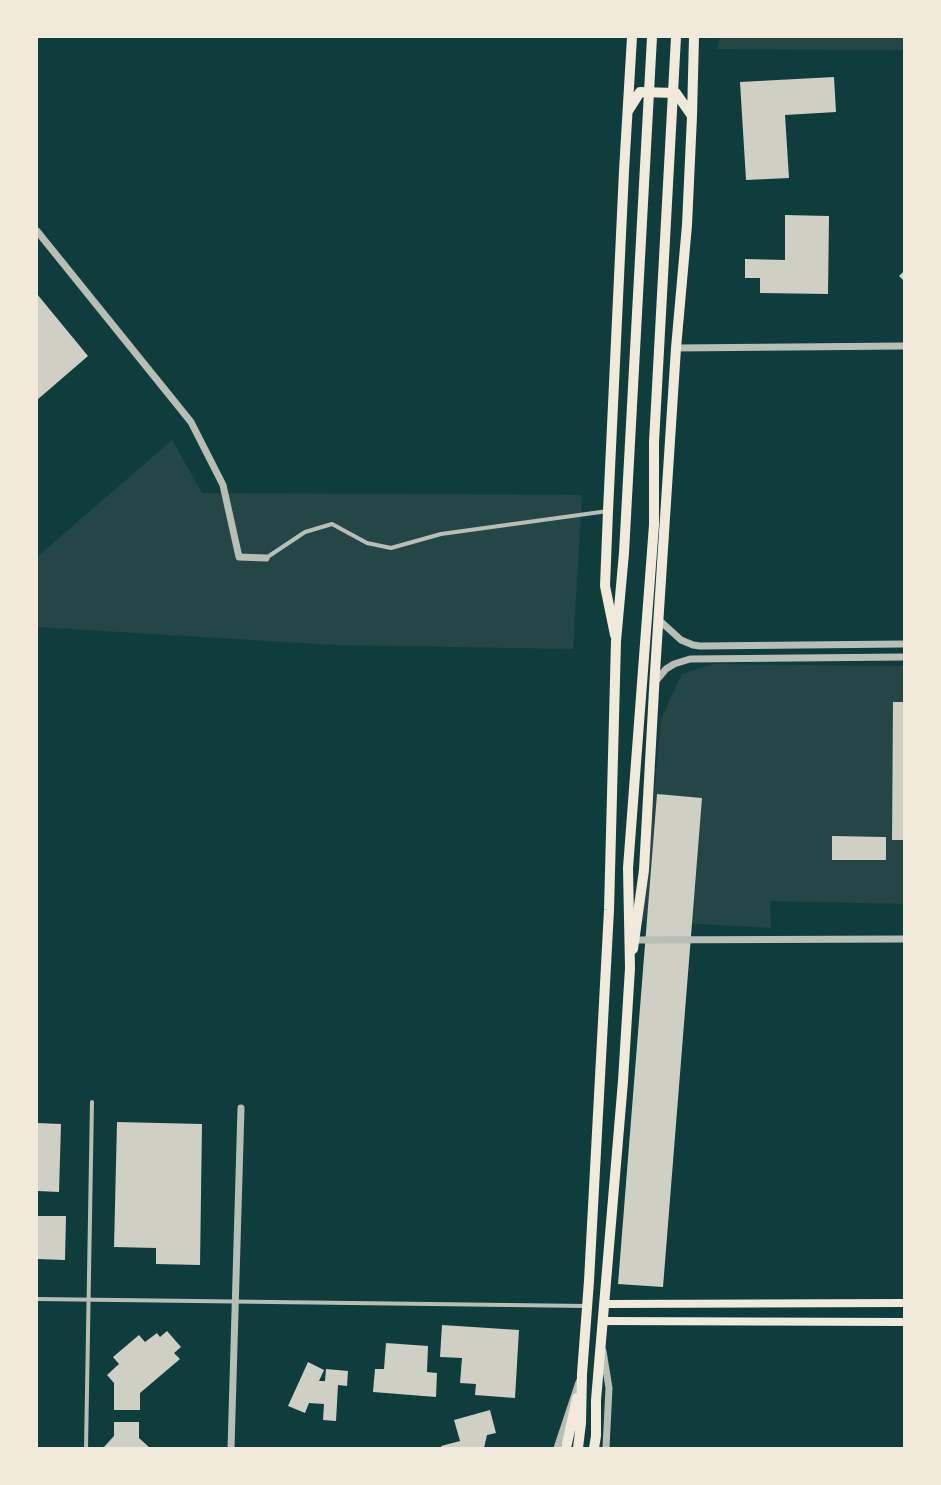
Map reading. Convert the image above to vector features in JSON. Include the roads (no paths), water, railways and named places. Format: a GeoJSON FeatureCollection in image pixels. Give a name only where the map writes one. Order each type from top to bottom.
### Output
{"type":"FeatureCollection","features":[{"type":"Feature","properties":{"kind":"main road"},"geometry":{"type":"LineString","coordinates":[[616,641],[606,586],[608,511],[627,112],[632,37]]}},
{"type":"Feature","properties":{"kind":"main road"},"geometry":{"type":"LineString","coordinates":[[578,1448],[581,1423],[582,1374],[588,1306],[609,910],[616,641],[624,553],[652,37]]}},
{"type":"Feature","properties":{"kind":"main road"},"geometry":{"type":"LineString","coordinates":[[630,968],[628,868],[654,525],[654,442],[676,37]]}},
{"type":"Feature","properties":{"kind":"main road"},"geometry":{"type":"LineString","coordinates":[[594,1448],[596,1436],[596,1400],[623,1081],[630,968],[644,870],[676,348],[687,225],[694,37]]}},
{"type":"Feature","properties":{"kind":"main road"},"geometry":{"type":"LineString","coordinates":[[627,112],[640,92],[676,93],[692,116]]}},
{"type":"Feature","properties":{"kind":"main road"},"geometry":{"type":"LineString","coordinates":[[605,1304],[904,1303]]}},
{"type":"Feature","properties":{"kind":"main road"},"geometry":{"type":"LineString","coordinates":[[603,1321],[904,1322]]}},
{"type":"Feature","properties":{"kind":"main road"},"geometry":{"type":"LineString","coordinates":[[566,1448],[582,1374]]}},
{"type":"Feature","properties":{"kind":"street"},"geometry":{"type":"LineString","coordinates":[[37,231],[191,422],[222,485],[239,556],[266,558],[305,532],[332,524],[367,543],[392,548],[442,534],[608,511]]}},
{"type":"Feature","properties":{"kind":"street"},"geometry":{"type":"LineString","coordinates":[[676,348],[904,346]]}},
{"type":"Feature","properties":{"kind":"street"},"geometry":{"type":"LineString","coordinates":[[659,620],[681,640],[700,646],[904,644]]}},
{"type":"Feature","properties":{"kind":"street"},"geometry":{"type":"LineString","coordinates":[[655,682],[666,669],[674,664],[690,659],[904,657]]}},
{"type":"Feature","properties":{"kind":"street"},"geometry":{"type":"LineString","coordinates":[[634,940],[904,939]]}},
{"type":"Feature","properties":{"kind":"street"},"geometry":{"type":"LineString","coordinates":[[86,1448],[92,1102]]}},
{"type":"Feature","properties":{"kind":"street"},"geometry":{"type":"LineString","coordinates":[[231,1448],[241,1108]]}},
{"type":"Feature","properties":{"kind":"street"},"geometry":{"type":"LineString","coordinates":[[37,1298],[88,1300],[588,1306]]}},
{"type":"Feature","properties":{"kind":"street"},"geometry":{"type":"LineString","coordinates":[[602,1343],[609,1388],[606,1448]]}},
{"type":"Feature","properties":{"kind":"street"},"geometry":{"type":"LineString","coordinates":[[557,1448],[582,1374]]}}]}
